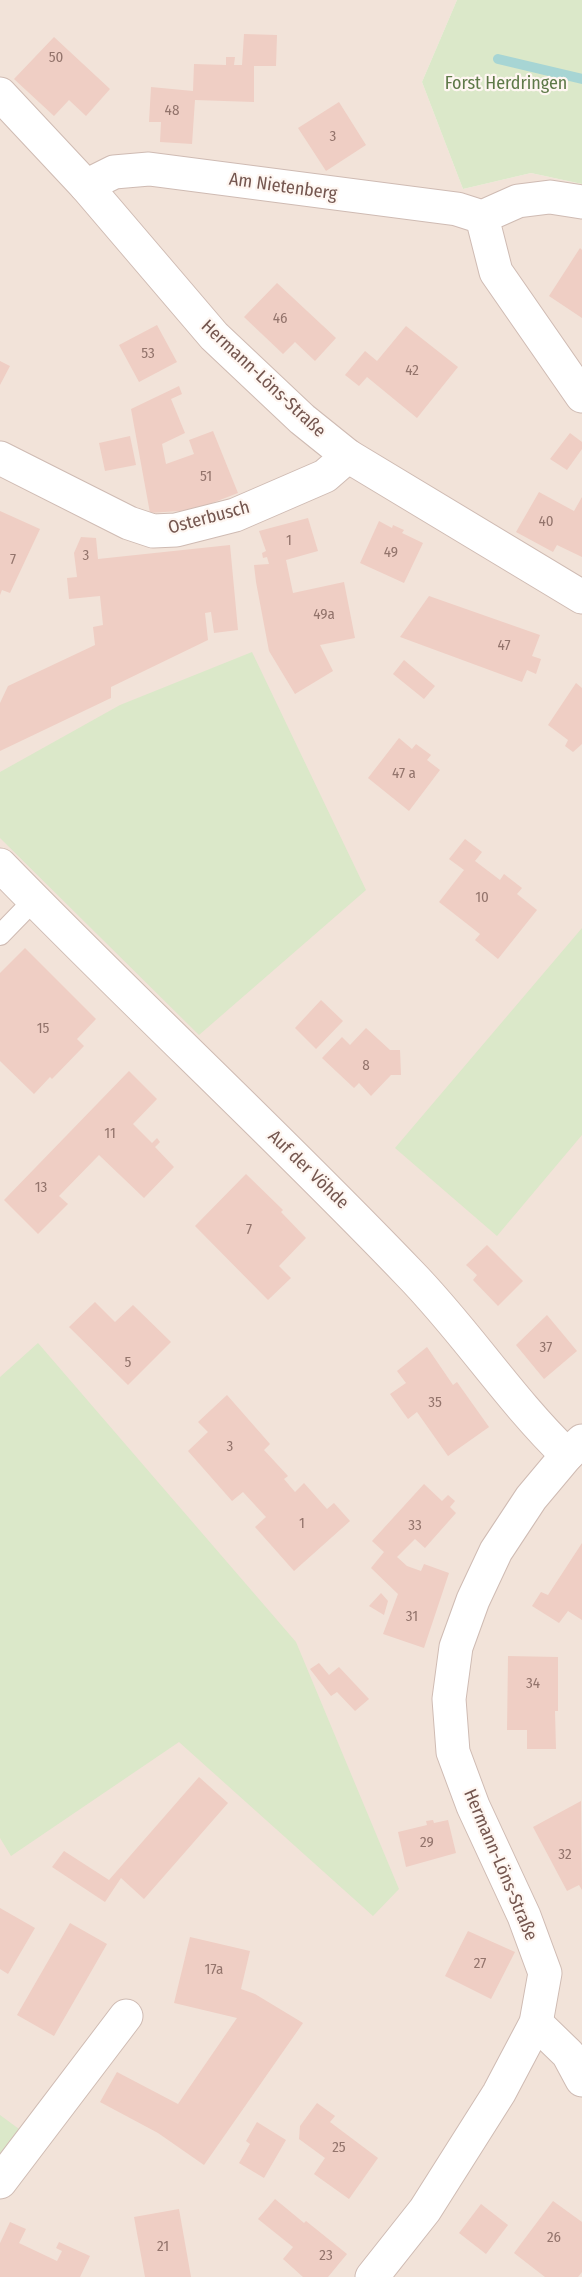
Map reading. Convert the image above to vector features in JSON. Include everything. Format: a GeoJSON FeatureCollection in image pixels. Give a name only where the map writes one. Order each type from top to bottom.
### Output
{"type":"FeatureCollection","features":[{"type":"Feature","properties":{"kind":"street","name":"Hermann-Löns-Straße"},"geometry":{"type":"LineString","coordinates":[[0,94],[86,186],[214,336],[302,419],[348,456],[582,597]]}},
{"type":"Feature","properties":{"kind":"street","name":"Am Nietenberg"},"geometry":{"type":"LineString","coordinates":[[86,186],[114,172],[149,169],[457,209],[482,217]]}},
{"type":"Feature","properties":{"kind":"street"},"geometry":{"type":"LineString","coordinates":[[582,202],[550,197],[518,201],[482,217],[496,272],[582,396]]}},
{"type":"Feature","properties":{"kind":"street","name":"Osterbusch"},"geometry":{"type":"LineString","coordinates":[[0,458],[129,523],[153,531],[176,530],[234,515],[325,476],[348,456]]}},
{"type":"Feature","properties":{"kind":"street","name":"Auf der Vöhde"},"geometry":{"type":"LineString","coordinates":[[0,865],[140,1007],[330,1190],[437,1301],[542,1431],[577,1454]]}},
{"type":"Feature","properties":{"kind":"street","name":"Hermann-Löns-Straße"},"geometry":{"type":"LineString","coordinates":[[372,2277],[425,2210],[500,2093],[536,2023],[545,1973],[524,1916],[473,1806],[453,1752],[449,1700],[456,1647],[473,1600],[496,1551],[531,1498],[577,1454]]}},
{"type":"Feature","properties":{"kind":"street"},"geometry":{"type":"LineString","coordinates":[[0,2182],[126,2016]]}},
{"type":"Feature","properties":{"kind":"street"},"geometry":{"type":"LineString","coordinates":[[536,2023],[568,2054],[582,2080]]}},
{"type":"Feature","properties":{"kind":"lane"},"geometry":{"type":"LineString","coordinates":[[0,935],[34,900]]}},
{"type":"Feature","properties":{"kind":"shaded area"},"geometry":{"type":"Polygon","coordinates":[[[0,0],[457,0],[422,82],[463,189],[531,173],[582,184],[582,2277],[0,2277],[0,0]]]}},
{"type":"Feature","properties":{"kind":"green space","name":"Forst Herdringen"},"geometry":{"type":"Polygon","coordinates":[[[457,0],[582,0],[582,184],[531,173],[463,189],[422,82],[457,0]]]}},
{"type":"Feature","properties":{"kind":"green space"},"geometry":{"type":"Polygon","coordinates":[[[252,652],[366,890],[199,1035],[0,838],[0,772],[120,705],[252,652]]]}},
{"type":"Feature","properties":{"kind":"green space"},"geometry":{"type":"Polygon","coordinates":[[[582,928],[582,1135],[497,1236],[395,1148],[582,928]]]}},
{"type":"Feature","properties":{"kind":"green space"},"geometry":{"type":"Polygon","coordinates":[[[38,1343],[296,1642],[399,1889],[373,1916],[179,1742],[11,1856],[0,1838],[0,1377],[38,1343]]]}},
{"type":"Feature","properties":{"kind":"green space"},"geometry":{"type":"Polygon","coordinates":[[[0,2115],[19,2129],[0,2154],[0,2115]]]}},
{"type":"Feature","properties":{"kind":"building"},"geometry":{"type":"Polygon","coordinates":[[[244,34],[277,35],[276,66],[254,66],[254,102],[195,100],[192,144],[160,142],[161,122],[149,122],[151,87],[193,91],[194,64],[226,65],[226,57],[235,57],[234,65],[242,65],[244,34]]]}},
{"type":"Feature","properties":{"kind":"building"},"geometry":{"type":"Polygon","coordinates":[[[54,37],[110,89],[86,116],[69,100],[54,116],[14,79],[54,37]]]}},
{"type":"Feature","properties":{"kind":"building"},"geometry":{"type":"Polygon","coordinates":[[[339,102],[366,145],[326,171],[298,128],[339,102]]]}},
{"type":"Feature","properties":{"kind":"building"},"geometry":{"type":"Polygon","coordinates":[[[580,248],[582,250],[582,318],[549,296],[580,248]]]}},
{"type":"Feature","properties":{"kind":"building"},"geometry":{"type":"Polygon","coordinates":[[[277,283],[336,338],[315,361],[295,342],[283,354],[244,317],[277,283]]]}},
{"type":"Feature","properties":{"kind":"building"},"geometry":{"type":"Polygon","coordinates":[[[157,325],[177,362],[139,382],[119,345],[157,325]]]}},
{"type":"Feature","properties":{"kind":"building"},"geometry":{"type":"Polygon","coordinates":[[[406,326],[458,367],[417,418],[367,377],[359,386],[345,375],[365,351],[377,361],[406,326]]]}},
{"type":"Feature","properties":{"kind":"building"},"geometry":{"type":"Polygon","coordinates":[[[0,361],[10,366],[0,385],[0,361]]]}},
{"type":"Feature","properties":{"kind":"building"},"geometry":{"type":"Polygon","coordinates":[[[179,386],[182,394],[171,399],[185,433],[162,444],[166,464],[194,454],[189,440],[213,431],[238,493],[194,510],[150,513],[131,409],[179,386]]]}},
{"type":"Feature","properties":{"kind":"building"},"geometry":{"type":"Polygon","coordinates":[[[570,433],[582,442],[582,449],[567,470],[550,459],[570,433]]]}},
{"type":"Feature","properties":{"kind":"building"},"geometry":{"type":"Polygon","coordinates":[[[130,436],[136,465],[105,471],[99,443],[130,436]]]}},
{"type":"Feature","properties":{"kind":"building"},"geometry":{"type":"Polygon","coordinates":[[[539,492],[574,511],[582,497],[582,557],[557,545],[553,552],[516,532],[539,492]]]}},
{"type":"Feature","properties":{"kind":"building"},"geometry":{"type":"Polygon","coordinates":[[[0,511],[40,529],[10,593],[2,590],[0,595],[0,511]]]}},
{"type":"Feature","properties":{"kind":"building"},"geometry":{"type":"Polygon","coordinates":[[[308,518],[318,551],[286,560],[293,593],[344,582],[355,638],[320,645],[333,671],[295,694],[269,651],[254,565],[269,564],[267,557],[263,558],[262,553],[266,551],[259,531],[308,518]]]}},
{"type":"Feature","properties":{"kind":"building"},"geometry":{"type":"Polygon","coordinates":[[[379,521],[392,528],[393,525],[404,530],[402,533],[423,543],[404,583],[360,563],[379,521]]]}},
{"type":"Feature","properties":{"kind":"building"},"geometry":{"type":"Polygon","coordinates":[[[81,537],[96,538],[98,559],[230,545],[238,630],[214,633],[211,612],[205,613],[208,640],[111,687],[111,698],[0,751],[0,703],[8,686],[95,645],[93,627],[103,625],[100,596],[69,599],[67,578],[77,577],[74,553],[81,537]]]}},
{"type":"Feature","properties":{"kind":"building"},"geometry":{"type":"Polygon","coordinates":[[[429,596],[540,635],[532,656],[541,659],[536,674],[527,670],[522,682],[400,637],[429,596]]]}},
{"type":"Feature","properties":{"kind":"building"},"geometry":{"type":"Polygon","coordinates":[[[404,660],[435,686],[424,699],[393,674],[404,660]]]}},
{"type":"Feature","properties":{"kind":"building"},"geometry":{"type":"Polygon","coordinates":[[[576,683],[582,688],[582,744],[573,752],[565,746],[568,740],[548,725],[576,683]]]}},
{"type":"Feature","properties":{"kind":"building"},"geometry":{"type":"Polygon","coordinates":[[[399,738],[412,749],[416,744],[431,755],[427,760],[440,770],[409,811],[368,778],[399,738]]]}},
{"type":"Feature","properties":{"kind":"building"},"geometry":{"type":"Polygon","coordinates":[[[465,839],[482,852],[475,861],[500,880],[504,874],[522,888],[517,894],[537,910],[498,959],[475,940],[480,934],[439,902],[464,870],[449,859],[465,839]]]}},
{"type":"Feature","properties":{"kind":"building"},"geometry":{"type":"Polygon","coordinates":[[[25,948],[96,1019],[77,1039],[84,1046],[34,1094],[0,1061],[0,973],[25,948]]]}},
{"type":"Feature","properties":{"kind":"building"},"geometry":{"type":"Polygon","coordinates":[[[321,1000],[343,1021],[316,1049],[295,1028],[321,1000]]]}},
{"type":"Feature","properties":{"kind":"building"},"geometry":{"type":"Polygon","coordinates":[[[366,1028],[390,1050],[400,1050],[401,1075],[391,1075],[371,1096],[359,1083],[354,1088],[322,1058],[342,1037],[350,1045],[366,1028]]]}},
{"type":"Feature","properties":{"kind":"building"},"geometry":{"type":"Polygon","coordinates":[[[129,1071],[157,1099],[133,1124],[152,1143],[157,1138],[160,1142],[155,1147],[174,1167],[144,1198],[99,1155],[59,1196],[68,1204],[38,1234],[4,1200],[129,1071]]]}},
{"type":"Feature","properties":{"kind":"building"},"geometry":{"type":"Polygon","coordinates":[[[246,1174],[283,1210],[281,1212],[306,1238],[279,1266],[291,1278],[268,1300],[195,1226],[246,1174]]]}},
{"type":"Feature","properties":{"kind":"building"},"geometry":{"type":"Polygon","coordinates":[[[487,1245],[523,1281],[498,1306],[473,1280],[477,1275],[466,1265],[487,1245]]]}},
{"type":"Feature","properties":{"kind":"building"},"geometry":{"type":"Polygon","coordinates":[[[95,1302],[115,1322],[133,1305],[171,1342],[128,1385],[69,1327],[95,1302]]]}},
{"type":"Feature","properties":{"kind":"building"},"geometry":{"type":"Polygon","coordinates":[[[547,1315],[577,1351],[544,1379],[516,1345],[547,1315]]]}},
{"type":"Feature","properties":{"kind":"building"},"geometry":{"type":"Polygon","coordinates":[[[427,1347],[453,1385],[457,1382],[489,1427],[448,1456],[417,1412],[408,1419],[390,1394],[406,1383],[397,1371],[427,1347]]]}},
{"type":"Feature","properties":{"kind":"building"},"geometry":{"type":"Polygon","coordinates":[[[227,1395],[270,1444],[264,1450],[288,1476],[284,1479],[295,1492],[304,1483],[327,1509],[334,1503],[350,1521],[294,1571],[255,1527],[266,1517],[243,1492],[232,1501],[188,1451],[208,1432],[198,1422],[227,1395]]]}},
{"type":"Feature","properties":{"kind":"building"},"geometry":{"type":"Polygon","coordinates":[[[424,1484],[442,1501],[448,1495],[455,1501],[450,1507],[456,1513],[425,1548],[415,1539],[397,1557],[407,1566],[421,1571],[424,1564],[449,1573],[424,1648],[383,1634],[398,1594],[371,1568],[384,1552],[372,1541],[424,1484]]]}},
{"type":"Feature","properties":{"kind":"building"},"geometry":{"type":"Polygon","coordinates":[[[582,1543],[582,1620],[568,1611],[559,1623],[532,1606],[541,1592],[548,1595],[582,1543]]]}},
{"type":"Feature","properties":{"kind":"building"},"geometry":{"type":"Polygon","coordinates":[[[381,1593],[388,1601],[384,1615],[369,1606],[381,1593]]]}},
{"type":"Feature","properties":{"kind":"building"},"geometry":{"type":"Polygon","coordinates":[[[508,1656],[558,1657],[558,1711],[555,1711],[556,1749],[527,1749],[527,1730],[507,1730],[508,1656]]]}},
{"type":"Feature","properties":{"kind":"building"},"geometry":{"type":"Polygon","coordinates":[[[319,1663],[329,1675],[339,1667],[369,1699],[355,1711],[337,1692],[331,1696],[310,1669],[319,1663]]]}},
{"type":"Feature","properties":{"kind":"building"},"geometry":{"type":"Polygon","coordinates":[[[199,1777],[228,1803],[144,1899],[121,1878],[105,1902],[52,1867],[64,1851],[109,1880],[199,1777]]]}},
{"type":"Feature","properties":{"kind":"building"},"geometry":{"type":"Polygon","coordinates":[[[581,1801],[582,1890],[579,1885],[567,1891],[533,1827],[581,1801]]]}},
{"type":"Feature","properties":{"kind":"building"},"geometry":{"type":"Polygon","coordinates":[[[433,1820],[434,1823],[448,1820],[456,1853],[406,1867],[398,1832],[427,1825],[426,1821],[433,1820]]]}},
{"type":"Feature","properties":{"kind":"building"},"geometry":{"type":"Polygon","coordinates":[[[0,1908],[35,1928],[8,1974],[0,1969],[0,1908]]]}},
{"type":"Feature","properties":{"kind":"building"},"geometry":{"type":"Polygon","coordinates":[[[70,1923],[107,1944],[54,2036],[17,2015],[70,1923]]]}},
{"type":"Feature","properties":{"kind":"building"},"geometry":{"type":"Polygon","coordinates":[[[468,1931],[515,1952],[491,1999],[445,1976],[468,1931]]]}},
{"type":"Feature","properties":{"kind":"building"},"geometry":{"type":"Polygon","coordinates":[[[190,1937],[250,1951],[241,1989],[255,1994],[303,2023],[204,2165],[158,2133],[100,2102],[117,2072],[178,2104],[237,2018],[174,2003],[190,1937]]]}},
{"type":"Feature","properties":{"kind":"building"},"geometry":{"type":"Polygon","coordinates":[[[317,2103],[335,2116],[330,2122],[378,2158],[349,2199],[314,2174],[325,2158],[299,2139],[300,2126],[317,2103]]]}},
{"type":"Feature","properties":{"kind":"building"},"geometry":{"type":"Polygon","coordinates":[[[257,2122],[286,2140],[264,2178],[239,2163],[250,2144],[246,2141],[257,2122]]]}},
{"type":"Feature","properties":{"kind":"building"},"geometry":{"type":"Polygon","coordinates":[[[275,2199],[347,2254],[328,2277],[303,2277],[283,2259],[293,2247],[258,2219],[275,2199]]]}},
{"type":"Feature","properties":{"kind":"building"},"geometry":{"type":"Polygon","coordinates":[[[553,2201],[582,2222],[582,2272],[578,2277],[545,2277],[514,2253],[553,2201]]]}},
{"type":"Feature","properties":{"kind":"building"},"geometry":{"type":"Polygon","coordinates":[[[481,2204],[508,2225],[486,2254],[459,2233],[481,2204]]]}},
{"type":"Feature","properties":{"kind":"building"},"geometry":{"type":"Polygon","coordinates":[[[179,2209],[191,2277],[145,2277],[134,2217],[179,2209]]]}},
{"type":"Feature","properties":{"kind":"building"},"geometry":{"type":"Polygon","coordinates":[[[10,2222],[26,2229],[19,2243],[57,2261],[62,2251],[56,2248],[59,2242],[90,2256],[80,2277],[0,2277],[0,2243],[10,2222]]]}},
{"type":"Feature","properties":{"kind":"waterway"},"geometry":{"type":"LineString","coordinates":[[498,59],[582,79]]}}]}
